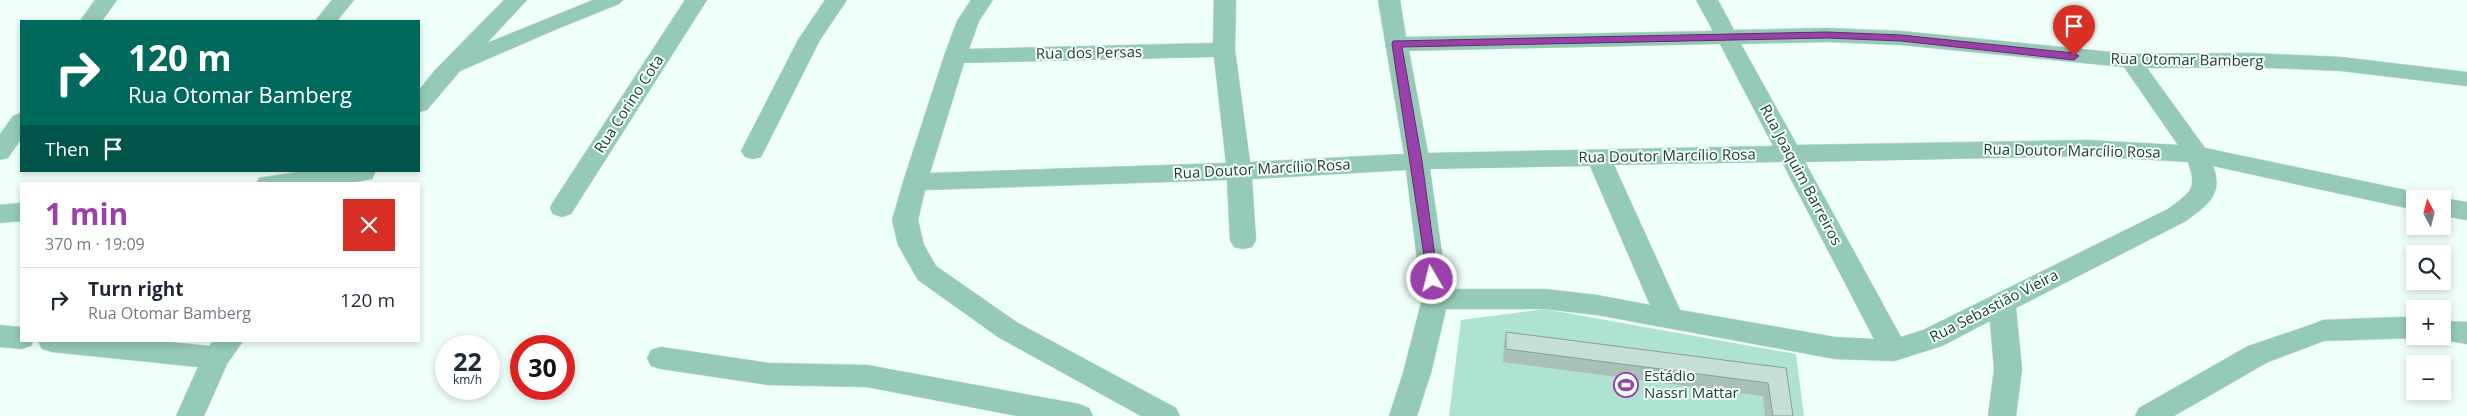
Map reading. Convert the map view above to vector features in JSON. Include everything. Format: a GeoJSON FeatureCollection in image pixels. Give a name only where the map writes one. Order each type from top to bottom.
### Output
{"type":"FeatureCollection","features":[{"type":"Feature","properties":{"kind":"street"},"geometry":{"type":"LineString","coordinates":[[92,20],[106,0]]}},
{"type":"Feature","properties":{"kind":"street"},"geometry":{"type":"LineString","coordinates":[[327,20],[343,0]]}},
{"type":"Feature","properties":{"kind":"street"},"geometry":{"type":"LineString","coordinates":[[420,104],[448,71],[516,0]]}},
{"type":"Feature","properties":{"kind":"street"},"geometry":{"type":"LineString","coordinates":[[420,72],[448,71],[549,24],[612,0]]}},
{"type":"Feature","properties":{"kind":"street","name":"Rua Corino Cota"},"geometry":{"type":"LineString","coordinates":[[562,208],[696,0]]}},
{"type":"Feature","properties":{"kind":"street"},"geometry":{"type":"LineString","coordinates":[[752,151],[808,40],[836,0]]}},
{"type":"Feature","properties":{"kind":"street"},"geometry":{"type":"LineString","coordinates":[[982,0],[968,21],[914,182],[905,220],[911,245],[927,273],[1008,330],[1166,416]]}},
{"type":"Feature","properties":{"kind":"street"},"geometry":{"type":"LineString","coordinates":[[1225,0],[1224,50],[1239,171],[1243,240]]}},
{"type":"Feature","properties":{"kind":"street"},"geometry":{"type":"LineString","coordinates":[[1389,0],[1416,161],[1435,299],[1417,373],[1403,416]]}},
{"type":"Feature","properties":{"kind":"street","name":"Rua Joaquim Barreiros"},"geometry":{"type":"LineString","coordinates":[[1707,0],[1728,36],[1894,350]]}},
{"type":"Feature","properties":{"kind":"street","name":"Rua Otomar Bamberg"},"geometry":{"type":"LineString","coordinates":[[1397,44],[1827,35],[1901,38],[2036,54],[2131,61],[2249,60],[2342,64],[2467,79]]}},
{"type":"Feature","properties":{"kind":"street","name":"Rua dos Persas"},"geometry":{"type":"LineString","coordinates":[[955,56],[1224,50]]}},
{"type":"Feature","properties":{"kind":"street","name":"Rua Sebastião Vieira"},"geometry":{"type":"LineString","coordinates":[[1435,299],[1545,298],[1835,348],[1894,350],[1932,338],[2002,301],[2177,215],[2201,197],[2206,179],[2197,154],[2131,61]]}},
{"type":"Feature","properties":{"kind":"street"},"geometry":{"type":"LineString","coordinates":[[0,152],[20,123]]}},
{"type":"Feature","properties":{"kind":"street","name":"Rua Doutor Marcílio Rosa"},"geometry":{"type":"LineString","coordinates":[[914,182],[1239,171],[1416,161],[2087,148],[2197,154],[2406,199]]}},
{"type":"Feature","properties":{"kind":"street"},"geometry":{"type":"LineString","coordinates":[[1598,156],[1670,319]]}},
{"type":"Feature","properties":{"kind":"street"},"geometry":{"type":"LineString","coordinates":[[291,182],[361,176]]}},
{"type":"Feature","properties":{"kind":"street"},"geometry":{"type":"LineString","coordinates":[[2451,208],[2467,211]]}},
{"type":"Feature","properties":{"kind":"street"},"geometry":{"type":"LineString","coordinates":[[0,214],[20,212]]}},
{"type":"Feature","properties":{"kind":"street"},"geometry":{"type":"LineString","coordinates":[[2002,301],[2008,369],[2002,416]]}},
{"type":"Feature","properties":{"kind":"street"},"geometry":{"type":"LineString","coordinates":[[2149,416],[2258,354],[2323,331],[2406,327]]}},
{"type":"Feature","properties":{"kind":"street"},"geometry":{"type":"LineString","coordinates":[[2451,332],[2467,333]]}},
{"type":"Feature","properties":{"kind":"street"},"geometry":{"type":"LineString","coordinates":[[0,336],[20,338]]}},
{"type":"Feature","properties":{"kind":"street"},"geometry":{"type":"LineString","coordinates":[[71,342],[223,350],[190,416]]}},
{"type":"Feature","properties":{"kind":"street"},"geometry":{"type":"LineString","coordinates":[[661,358],[769,374],[868,376],[1079,416]]}},
{"type":"Feature","properties":{"kind":"green space","name":"Estádio Nassri Mattar"},"geometry":{"type":"Polygon","coordinates":[[[1544,309],[1796,354],[1804,416],[1449,416],[1461,320],[1544,309]]]}},
{"type":"Feature","properties":{"kind":"building"},"geometry":{"type":"Polygon","coordinates":[[[1506,332],[1786,368],[1793,416],[1773,416],[1768,383],[1506,349],[1506,332]]]}},
{"type":"Feature","properties":{"kind":"place","name":"Estádio Nassri Mattar"},"geometry":{"type":"Point","coordinates":[1626,385]}},
{"type":"Feature","properties":{"kind":"route"},"geometry":{"type":"LineString","coordinates":[[1432,279],[1416,161],[1397,44],[1827,35],[1901,38],[2036,54],[2074,56]]}}]}
